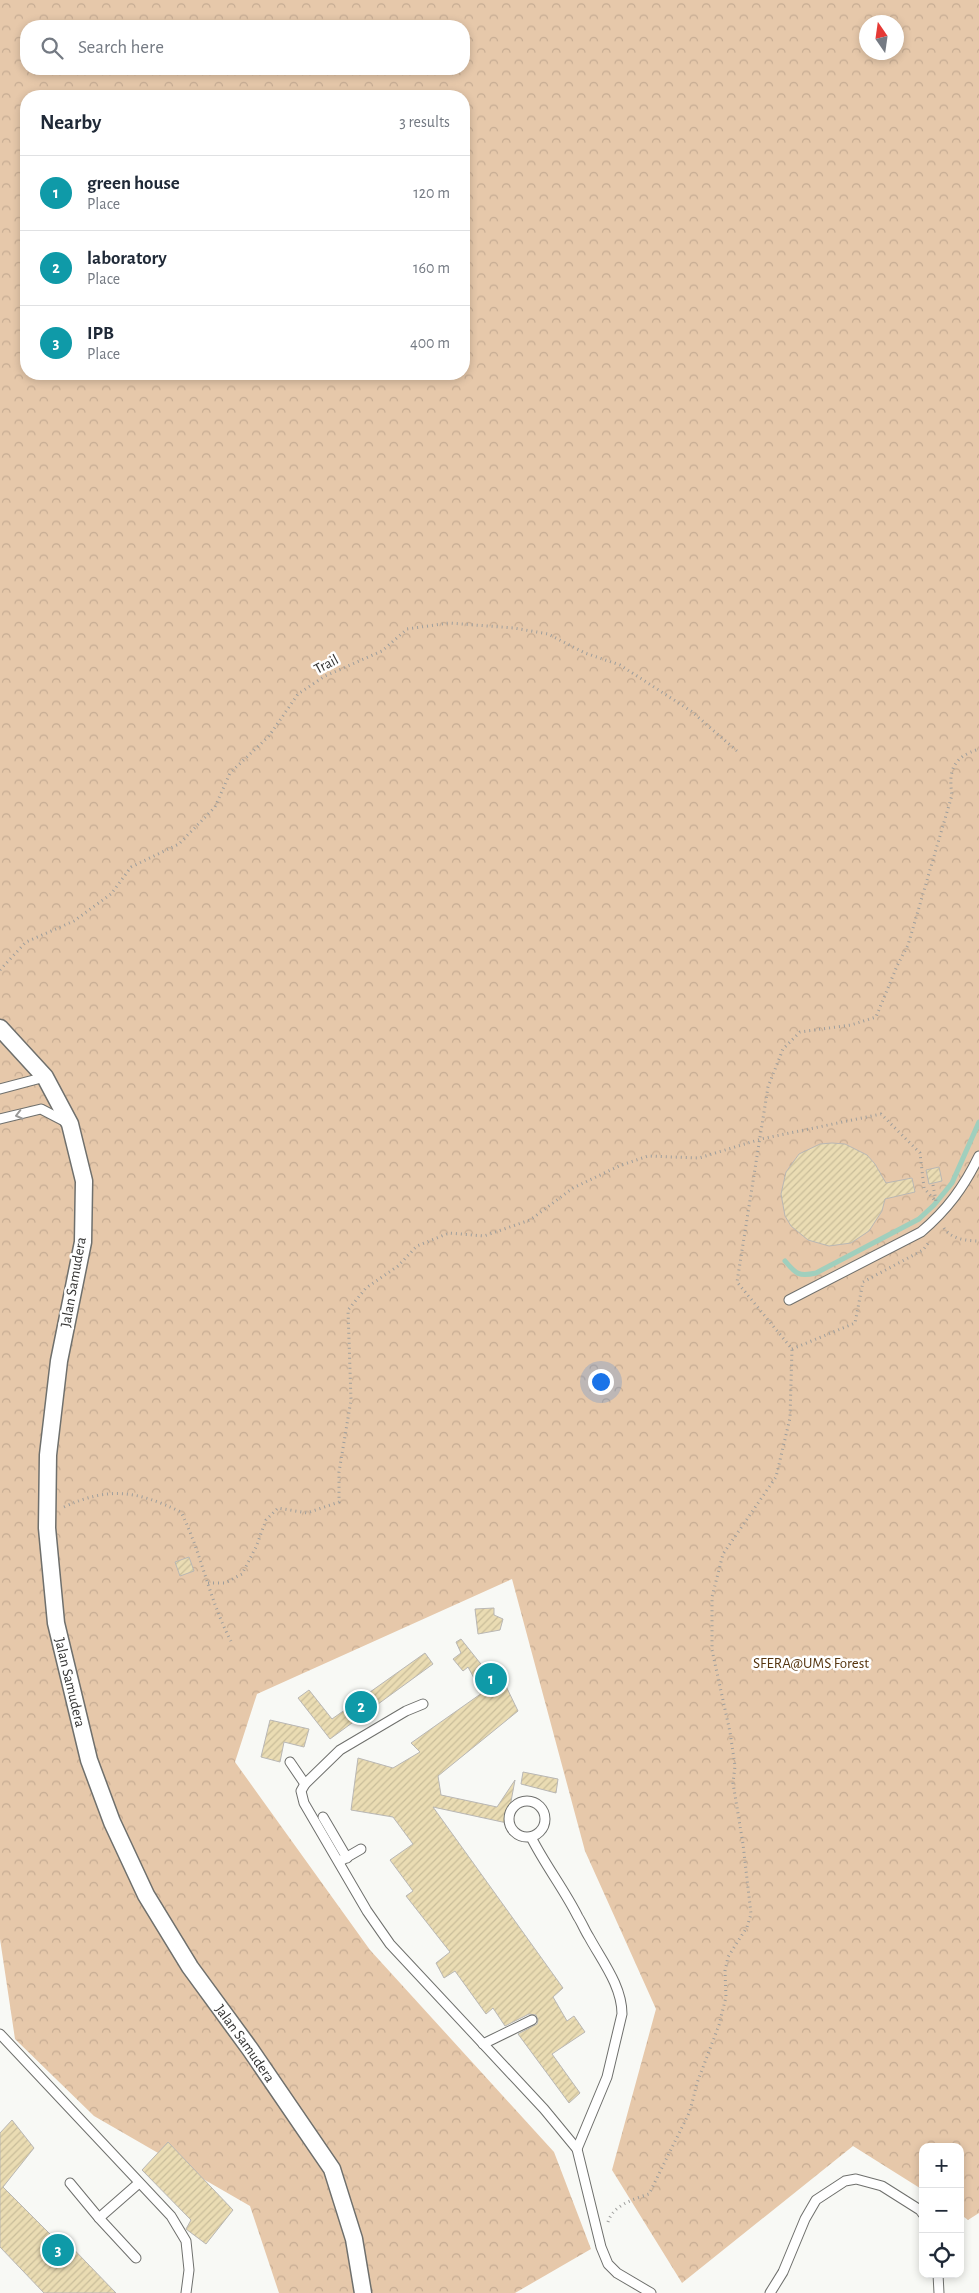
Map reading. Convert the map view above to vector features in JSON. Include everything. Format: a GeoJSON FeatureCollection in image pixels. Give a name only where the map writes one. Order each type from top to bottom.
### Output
{"type":"FeatureCollection","features":[{"type":"Feature","properties":{"kind":"street","name":"Jalan Samudera"},"geometry":{"type":"LineString","coordinates":[[0,1028],[45,1077],[70,1124],[84,1181],[83,1242],[58,1361],[48,1455],[47,1528],[56,1623],[90,1760],[112,1822],[146,1895],[190,1967],[250,2049],[332,2169],[354,2239],[363,2293]]}},
{"type":"Feature","properties":{"kind":"lane"},"geometry":{"type":"LineString","coordinates":[[0,1089],[45,1077]]}},
{"type":"Feature","properties":{"kind":"lane"},"geometry":{"type":"LineString","coordinates":[[0,1120],[41,1109],[70,1124]]}},
{"type":"Feature","properties":{"kind":"lane"},"geometry":{"type":"LineString","coordinates":[[789,1300],[921,1232],[938,1218],[956,1198],[979,1156]]}},
{"type":"Feature","properties":{"kind":"lane"},"geometry":{"type":"LineString","coordinates":[[422,1704],[406,1711],[340,1750],[305,1784],[301,1791],[302,1797],[314,1822],[366,1911],[390,1944],[544,2109],[577,2149],[601,2247],[608,2264],[617,2273],[651,2293]]}},
{"type":"Feature","properties":{"kind":"lane"},"geometry":{"type":"LineString","coordinates":[[290,1762],[305,1784]]}},
{"type":"Feature","properties":{"kind":"lane"},"geometry":{"type":"LineString","coordinates":[[523,1801],[535,1803],[544,1812],[544,1825],[536,1835],[531,1837],[518,1836],[508,1820],[512,1808],[523,1801]]}},
{"type":"Feature","properties":{"kind":"lane"},"geometry":{"type":"LineString","coordinates":[[314,1822],[326,1816],[347,1858]]}},
{"type":"Feature","properties":{"kind":"lane"},"geometry":{"type":"LineString","coordinates":[[531,1837],[546,1866],[579,1918],[607,1968],[620,1994],[622,2004],[622,2014],[607,2077],[577,2149]]}},
{"type":"Feature","properties":{"kind":"lane"},"geometry":{"type":"LineString","coordinates":[[338,1863],[361,1849]]}},
{"type":"Feature","properties":{"kind":"lane"},"geometry":{"type":"LineString","coordinates":[[483,2044],[532,2020]]}},
{"type":"Feature","properties":{"kind":"lane"},"geometry":{"type":"LineString","coordinates":[[0,2034],[171,2216],[186,2241],[189,2277],[186,2293]]}},
{"type":"Feature","properties":{"kind":"lane"},"geometry":{"type":"LineString","coordinates":[[770,2293],[783,2272],[805,2219],[816,2200],[844,2181],[856,2179],[882,2186],[919,2209]]}},
{"type":"Feature","properties":{"kind":"lane"},"geometry":{"type":"LineString","coordinates":[[70,2183],[136,2258]]}},
{"type":"Feature","properties":{"kind":"lane"},"geometry":{"type":"LineString","coordinates":[[99,2218],[139,2183]]}},
{"type":"Feature","properties":{"kind":"lane"},"geometry":{"type":"LineString","coordinates":[[938,2278],[939,2293]]}},
{"type":"Feature","properties":{"kind":"path","name":"Trail"},"geometry":{"type":"LineString","coordinates":[[0,970],[26,942],[74,921],[111,894],[131,867],[179,844],[215,807],[230,773],[269,736],[298,694],[324,676],[382,651],[408,628],[449,623],[514,628],[548,634],[585,652],[620,665],[690,711],[738,751]]}},
{"type":"Feature","properties":{"kind":"path"},"geometry":{"type":"LineString","coordinates":[[601,2247],[609,2218],[626,2201],[649,2194],[671,2153],[679,2130],[690,2111],[697,2083],[719,2025],[726,1997],[725,1971],[728,1958],[747,1927],[751,1914],[743,1844],[733,1783],[735,1766],[730,1732],[712,1650],[712,1597],[723,1554],[776,1477],[790,1418],[792,1350],[737,1282],[768,1087],[783,1049],[800,1032],[851,1026],[876,1017],[896,966],[908,945],[952,794],[949,779],[956,761],[965,753],[979,749]]}},
{"type":"Feature","properties":{"kind":"path"},"geometry":{"type":"LineString","coordinates":[[208,1583],[225,1583],[242,1574],[256,1547],[266,1520],[278,1508],[307,1513],[339,1502],[340,1463],[351,1400],[348,1310],[366,1288],[398,1266],[417,1246],[449,1233],[484,1236],[530,1220],[573,1188],[619,1166],[648,1156],[699,1158],[761,1138],[882,1114],[920,1153],[924,1188],[936,1202],[934,1185]]}},
{"type":"Feature","properties":{"kind":"path"},"geometry":{"type":"LineString","coordinates":[[938,1234],[945,1231],[949,1235],[967,1241],[979,1241]]}},
{"type":"Feature","properties":{"kind":"path"},"geometry":{"type":"LineString","coordinates":[[792,1350],[855,1322],[863,1282],[923,1250],[932,1238]]}},
{"type":"Feature","properties":{"kind":"path"},"geometry":{"type":"LineString","coordinates":[[47,1528],[60,1509],[81,1499],[119,1494],[137,1494],[181,1512],[193,1536],[220,1619],[231,1641]]}},
{"type":"Feature","properties":{"kind":"green space","name":"SFERA@UMS Forest"},"geometry":{"type":"Polygon","coordinates":[[[0,0],[979,0],[979,2213],[968,2220],[964,2217],[964,2143],[919,2143],[919,2187],[853,2146],[682,2283],[612,2170],[656,2009],[585,1851],[512,1579],[257,1694],[235,1762],[370,1950],[554,2152],[591,2249],[515,2293],[279,2293],[250,2206],[94,2116],[15,2039],[0,1939],[0,0]]]}},
{"type":"Feature","properties":{"kind":"building"},"geometry":{"type":"Polygon","coordinates":[[[820,1144],[845,1144],[867,1155],[875,1164],[886,1183],[912,1178],[915,1192],[885,1199],[882,1211],[869,1231],[851,1243],[829,1246],[808,1240],[791,1226],[785,1216],[781,1194],[786,1172],[799,1154],[820,1144]]]}},
{"type":"Feature","properties":{"kind":"building"},"geometry":{"type":"Polygon","coordinates":[[[939,1167],[942,1181],[929,1184],[926,1170],[939,1167]]]}},
{"type":"Feature","properties":{"kind":"building"},"geometry":{"type":"Polygon","coordinates":[[[189,1557],[194,1571],[180,1576],[175,1562],[189,1557]]]}},
{"type":"Feature","properties":{"kind":"building"},"geometry":{"type":"Polygon","coordinates":[[[494,1608],[494,1615],[503,1619],[500,1630],[478,1634],[475,1609],[494,1608]]]}},
{"type":"Feature","properties":{"kind":"building"},"geometry":{"type":"Polygon","coordinates":[[[461,1639],[488,1673],[500,1665],[508,1678],[503,1680],[518,1711],[438,1776],[441,1795],[497,1807],[515,1780],[507,1823],[433,1807],[563,1988],[553,1997],[567,2021],[574,2016],[585,2032],[552,2054],[580,2093],[569,2103],[518,2034],[537,2024],[536,2015],[529,2014],[505,2026],[493,2008],[486,2014],[455,1971],[444,1978],[436,1963],[450,1952],[406,1896],[413,1891],[390,1860],[413,1844],[393,1817],[351,1810],[358,1758],[393,1768],[420,1752],[411,1743],[482,1693],[468,1667],[463,1671],[453,1659],[461,1653],[456,1642],[461,1639]]]}},
{"type":"Feature","properties":{"kind":"building"},"geometry":{"type":"Polygon","coordinates":[[[425,1653],[433,1664],[330,1739],[298,1698],[309,1690],[332,1719],[425,1653]]]}},
{"type":"Feature","properties":{"kind":"building"},"geometry":{"type":"Polygon","coordinates":[[[270,1720],[309,1729],[304,1747],[284,1742],[280,1762],[261,1757],[270,1720]]]}},
{"type":"Feature","properties":{"kind":"building"},"geometry":{"type":"Polygon","coordinates":[[[523,1772],[558,1779],[556,1793],[521,1784],[523,1772]]]}},
{"type":"Feature","properties":{"kind":"building"},"geometry":{"type":"Polygon","coordinates":[[[12,2120],[34,2148],[3,2187],[54,2238],[58,2233],[116,2293],[44,2293],[0,2247],[0,2133],[12,2120]]]}},
{"type":"Feature","properties":{"kind":"building"},"geometry":{"type":"Polygon","coordinates":[[[168,2142],[233,2210],[206,2244],[186,2229],[191,2220],[142,2170],[168,2142]]]}},
{"type":"Feature","properties":{"kind":"waterway"},"geometry":{"type":"LineString","coordinates":[[920,1218],[934,1205],[952,1183],[979,1122]]}},
{"type":"Feature","properties":{"kind":"waterway"},"geometry":{"type":"LineString","coordinates":[[785,1261],[798,1273],[806,1275],[816,1273],[919,1219]]}},
{"type":"Feature","properties":{"kind":"place","name":"green house"},"geometry":{"type":"Point","coordinates":[491,1679]}},
{"type":"Feature","properties":{"kind":"place","name":"laboratory"},"geometry":{"type":"Point","coordinates":[361,1707]}},
{"type":"Feature","properties":{"kind":"place","name":"IPB"},"geometry":{"type":"Point","coordinates":[58,2250]}}]}
